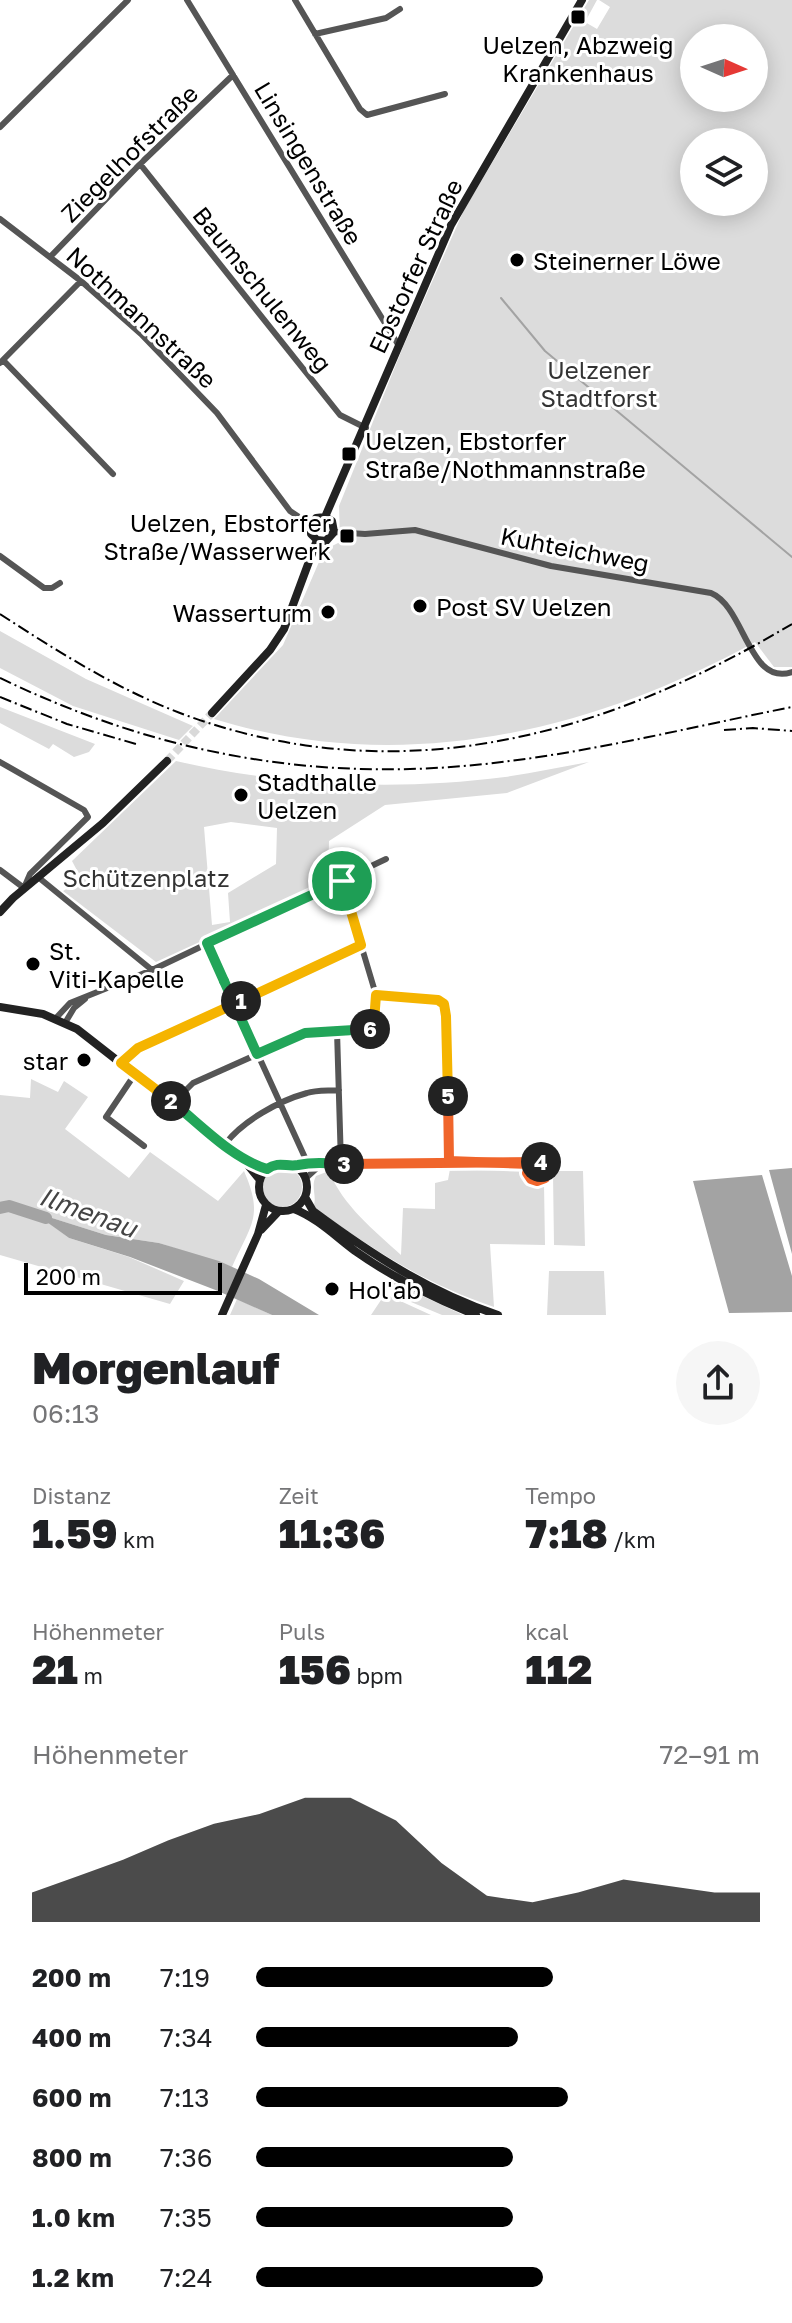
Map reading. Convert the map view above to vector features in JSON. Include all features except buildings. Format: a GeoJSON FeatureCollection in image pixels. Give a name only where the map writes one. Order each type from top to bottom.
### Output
{"type":"FeatureCollection","features":[{"type":"Feature","properties":{"kind":"main road","name":"Ebstorfer Straße"},"geometry":{"type":"LineString","coordinates":[[325,517],[461,207],[582,0]]}},
{"type":"Feature","properties":{"kind":"main road"},"geometry":{"type":"LineString","coordinates":[[325,517],[332,521],[334,532],[326,541],[317,540],[311,534],[311,525],[316,518],[325,517]]}},
{"type":"Feature","properties":{"kind":"main road"},"geometry":{"type":"LineString","coordinates":[[212,713],[270,650],[284,629],[317,540]]}},
{"type":"Feature","properties":{"kind":"main road"},"geometry":{"type":"LineString","coordinates":[[0,912],[24,888],[103,823],[167,761]]}},
{"type":"Feature","properties":{"kind":"main road"},"geometry":{"type":"LineString","coordinates":[[0,1007],[28,1010],[61,1020],[225,1144],[242,1158],[260,1180]]}},
{"type":"Feature","properties":{"kind":"main road"},"geometry":{"type":"LineString","coordinates":[[242,1158],[267,1169]]}},
{"type":"Feature","properties":{"kind":"main road"},"geometry":{"type":"LineString","coordinates":[[294,1209],[305,1197],[306,1178],[296,1166],[281,1163],[267,1169],[260,1180],[259,1191],[266,1205],[279,1211],[294,1209],[310,1216],[388,1272],[450,1305],[476,1315]]}},
{"type":"Feature","properties":{"kind":"main road"},"geometry":{"type":"LineString","coordinates":[[305,1197],[313,1211],[391,1266],[452,1297],[498,1315]]}},
{"type":"Feature","properties":{"kind":"main road"},"geometry":{"type":"LineString","coordinates":[[222,1315],[258,1234],[266,1205]]}},
{"type":"Feature","properties":{"kind":"main road"},"geometry":{"type":"LineString","coordinates":[[258,1234],[279,1211]]}},
{"type":"Feature","properties":{"kind":"street"},"geometry":{"type":"LineString","coordinates":[[0,127],[128,0]]}},
{"type":"Feature","properties":{"kind":"street","name":"Linsingenstraße"},"geometry":{"type":"LineString","coordinates":[[187,0],[399,346]]}},
{"type":"Feature","properties":{"kind":"street"},"geometry":{"type":"LineString","coordinates":[[295,0],[360,109],[367,115],[445,94]]}},
{"type":"Feature","properties":{"kind":"street"},"geometry":{"type":"LineString","coordinates":[[315,34],[386,18],[400,9]]}},
{"type":"Feature","properties":{"kind":"street","name":"Ziegelhofstraße"},"geometry":{"type":"LineString","coordinates":[[50,257],[140,164],[233,75]]}},
{"type":"Feature","properties":{"kind":"street","name":"Baumschulenweg"},"geometry":{"type":"LineString","coordinates":[[140,164],[340,415],[366,428]]}},
{"type":"Feature","properties":{"kind":"street","name":"Nothmannstraße"},"geometry":{"type":"LineString","coordinates":[[0,219],[81,281],[141,334],[217,413],[290,511],[311,525]]}},
{"type":"Feature","properties":{"kind":"street"},"geometry":{"type":"LineString","coordinates":[[81,281],[2,361],[113,474]]}},
{"type":"Feature","properties":{"kind":"street","name":"Kuhteichweg"},"geometry":{"type":"LineString","coordinates":[[334,532],[365,534],[415,530],[551,566],[711,593],[725,602],[758,660],[770,671],[792,672]]}},
{"type":"Feature","properties":{"kind":"street"},"geometry":{"type":"LineString","coordinates":[[0,556],[44,588],[60,583]]}},
{"type":"Feature","properties":{"kind":"street"},"geometry":{"type":"LineString","coordinates":[[0,762],[87,813],[85,820],[30,874],[24,888],[0,870]]}},
{"type":"Feature","properties":{"kind":"street"},"geometry":{"type":"LineString","coordinates":[[61,1020],[88,997],[386,859]]}},
{"type":"Feature","properties":{"kind":"street"},"geometry":{"type":"LineString","coordinates":[[38,877],[152,970]]}},
{"type":"Feature","properties":{"kind":"street"},"geometry":{"type":"LineString","coordinates":[[173,1103],[193,1083],[305,1033],[372,1029],[376,995],[342,881]]}},
{"type":"Feature","properties":{"kind":"street"},"geometry":{"type":"LineString","coordinates":[[207,943],[307,1162]]}},
{"type":"Feature","properties":{"kind":"street"},"geometry":{"type":"LineString","coordinates":[[121,1063],[138,1048],[361,945]]}},
{"type":"Feature","properties":{"kind":"street"},"geometry":{"type":"LineString","coordinates":[[376,995],[438,1000],[444,1004],[449,1161]]}},
{"type":"Feature","properties":{"kind":"street"},"geometry":{"type":"LineString","coordinates":[[337,1031],[341,1164]]}},
{"type":"Feature","properties":{"kind":"street"},"geometry":{"type":"LineString","coordinates":[[135,1074],[106,1117],[144,1146]]}},
{"type":"Feature","properties":{"kind":"street"},"geometry":{"type":"LineString","coordinates":[[225,1144],[246,1122],[308,1092],[339,1090]]}},
{"type":"Feature","properties":{"kind":"street"},"geometry":{"type":"LineString","coordinates":[[296,1166],[307,1162],[449,1161],[530,1164],[538,1161],[554,1165]]}},
{"type":"Feature","properties":{"kind":"street"},"geometry":{"type":"LineString","coordinates":[[306,1178],[317,1168],[341,1164]]}},
{"type":"Feature","properties":{"kind":"street"},"geometry":{"type":"LineString","coordinates":[[530,1164],[527,1173],[534,1181],[545,1178],[545,1165]]}},
{"type":"Feature","properties":{"kind":"green space","name":"Uelzener Stadtforst"},"geometry":{"type":"Polygon","coordinates":[[[589,0],[597,0],[585,22],[597,29],[610,7],[599,0],[792,0],[792,667],[774,667],[755,642],[691,674],[626,701],[559,722],[491,736],[422,744],[353,744],[284,736],[214,719],[283,645],[322,555],[326,549],[340,542],[339,506],[403,347],[464,210],[589,0]]]}},
{"type":"Feature","properties":{"kind":"green space"},"geometry":{"type":"Polygon","coordinates":[[[0,631],[86,679],[193,726],[179,740],[73,706],[0,668],[0,631]]]}},
{"type":"Feature","properties":{"kind":"green space"},"geometry":{"type":"Polygon","coordinates":[[[0,707],[95,744],[89,752],[74,757],[53,744],[49,749],[0,723],[0,707]]]}},
{"type":"Feature","properties":{"kind":"green space","name":"Schützenplatz"},"geometry":{"type":"Polygon","coordinates":[[[176,761],[298,781],[381,785],[505,777],[589,762],[507,793],[385,805],[329,841],[328,883],[156,962],[63,891],[82,880],[72,861],[176,761]],[[231,822],[204,827],[212,925],[230,922],[228,893],[276,864],[277,828],[231,822]]]}},
{"type":"Feature","properties":{"kind":"green space"},"geometry":{"type":"Polygon","coordinates":[[[31,1079],[58,1092],[64,1081],[88,1097],[65,1129],[129,1178],[150,1152],[218,1201],[244,1171],[253,1199],[253,1220],[232,1267],[159,1243],[106,1235],[36,1213],[69,1238],[129,1257],[184,1281],[170,1304],[0,1255],[0,1095],[30,1098],[31,1079]]]}},
{"type":"Feature","properties":{"kind":"green space"},"geometry":{"type":"Polygon","coordinates":[[[282,1167],[296,1173],[302,1187],[296,1201],[282,1207],[268,1201],[262,1187],[268,1173],[282,1167]]]}},
{"type":"Feature","properties":{"kind":"green space"},"geometry":{"type":"Polygon","coordinates":[[[450,1169],[519,1169],[529,1181],[544,1184],[545,1245],[490,1244],[494,1307],[444,1287],[400,1264],[313,1207],[316,1176],[329,1171],[351,1206],[401,1255],[403,1208],[435,1209],[435,1183],[448,1180],[450,1169]]]}},
{"type":"Feature","properties":{"kind":"green space"},"geometry":{"type":"Polygon","coordinates":[[[556,1171],[583,1171],[585,1246],[554,1245],[553,1174],[556,1171]]]}},
{"type":"Feature","properties":{"kind":"green space"},"geometry":{"type":"Polygon","coordinates":[[[549,1271],[604,1271],[606,1315],[547,1315],[549,1271]]]}},
{"type":"Feature","properties":{"kind":"green space"},"geometry":{"type":"Polygon","coordinates":[[[395,1283],[463,1315],[442,1315],[411,1302],[407,1300],[407,1294],[389,1287],[387,1290],[384,1286],[395,1283]]]}},
{"type":"Feature","properties":{"kind":"green space"},"geometry":{"type":"Polygon","coordinates":[[[385,1294],[431,1315],[371,1315],[385,1294]]]}},
{"type":"Feature","properties":{"kind":"green space"},"geometry":{"type":"Polygon","coordinates":[[[237,1299],[272,1315],[230,1315],[237,1299]]]}},
{"type":"Feature","properties":{"kind":"shaded area"},"geometry":{"type":"Polygon","coordinates":[[[792,1168],[792,1254],[769,1170],[792,1168]]]}},
{"type":"Feature","properties":{"kind":"shaded area"},"geometry":{"type":"Polygon","coordinates":[[[762,1175],[792,1276],[792,1312],[729,1313],[693,1181],[762,1175]]]}},
{"type":"Feature","properties":{"kind":"shaded area"},"geometry":{"type":"Polygon","coordinates":[[[33,1212],[106,1235],[159,1243],[219,1261],[259,1279],[319,1315],[272,1315],[130,1257],[69,1238],[33,1212]]]}},
{"type":"Feature","properties":{"kind":"waterway"},"geometry":{"type":"LineString","coordinates":[[501,298],[545,351],[792,557]]}},
{"type":"Feature","properties":{"kind":"waterway","name":"Ilmenau"},"geometry":{"type":"LineString","coordinates":[[0,1208],[9,1206],[46,1218]]}},
{"type":"Feature","properties":{"kind":"tunnel"},"geometry":{"type":"LineString","coordinates":[[167,761],[212,713]]}},
{"type":"Feature","properties":{"kind":"railway"},"geometry":{"type":"LineString","coordinates":[[0,614],[110,681],[180,713],[260,737],[340,749],[418,750],[495,742],[571,724],[646,697],[720,664],[792,624]]}},
{"type":"Feature","properties":{"kind":"railway"},"geometry":{"type":"LineString","coordinates":[[0,678],[99,719],[199,749],[251,759],[356,769],[410,769],[506,762],[602,746],[792,707]]}},
{"type":"Feature","properties":{"kind":"railway"},"geometry":{"type":"LineString","coordinates":[[0,697],[67,724],[136,744]]}},
{"type":"Feature","properties":{"kind":"railway"},"geometry":{"type":"LineString","coordinates":[[724,730],[753,728],[792,731]]}},
{"type":"Feature","properties":{"kind":"place","name":"Uelzen, Abzweig Krankenhaus"},"geometry":{"type":"Point","coordinates":[578,17]}},
{"type":"Feature","properties":{"kind":"place","name":"Steinerner Löwe"},"geometry":{"type":"Point","coordinates":[517,260]}},
{"type":"Feature","properties":{"kind":"place","name":"Uelzen, Ebstorfer Straße/Nothmannstraße"},"geometry":{"type":"Point","coordinates":[349,454]}},
{"type":"Feature","properties":{"kind":"place","name":"Uelzen, Ebstorfer Straße/Wasserwerk"},"geometry":{"type":"Point","coordinates":[347,536]}},
{"type":"Feature","properties":{"kind":"place","name":"Post SV Uelzen"},"geometry":{"type":"Point","coordinates":[420,606]}},
{"type":"Feature","properties":{"kind":"place","name":"Wasserturm"},"geometry":{"type":"Point","coordinates":[328,612]}},
{"type":"Feature","properties":{"kind":"place","name":"Stadthalle Uelzen"},"geometry":{"type":"Point","coordinates":[241,795]}},
{"type":"Feature","properties":{"kind":"place","name":"St. Viti-Kapelle"},"geometry":{"type":"Point","coordinates":[33,964]}},
{"type":"Feature","properties":{"kind":"place","name":"star"},"geometry":{"type":"Point","coordinates":[84,1060]}},
{"type":"Feature","properties":{"kind":"place","name":"Hol'ab"},"geometry":{"type":"Point","coordinates":[332,1289]}},
{"type":"Feature","properties":{"kind":"route"},"geometry":{"type":"LineString","coordinates":[[342,881],[207,943],[234,1004],[257,1054],[305,1033],[372,1029],[376,995],[438,1000],[444,1004],[446,1016],[449,1161],[530,1164],[528,1177],[534,1181],[543,1180],[547,1169],[538,1161],[530,1164],[307,1162],[296,1166],[281,1163],[267,1169],[259,1167],[242,1158],[121,1063],[138,1048],[234,1004],[361,945],[342,881]]}}]}
